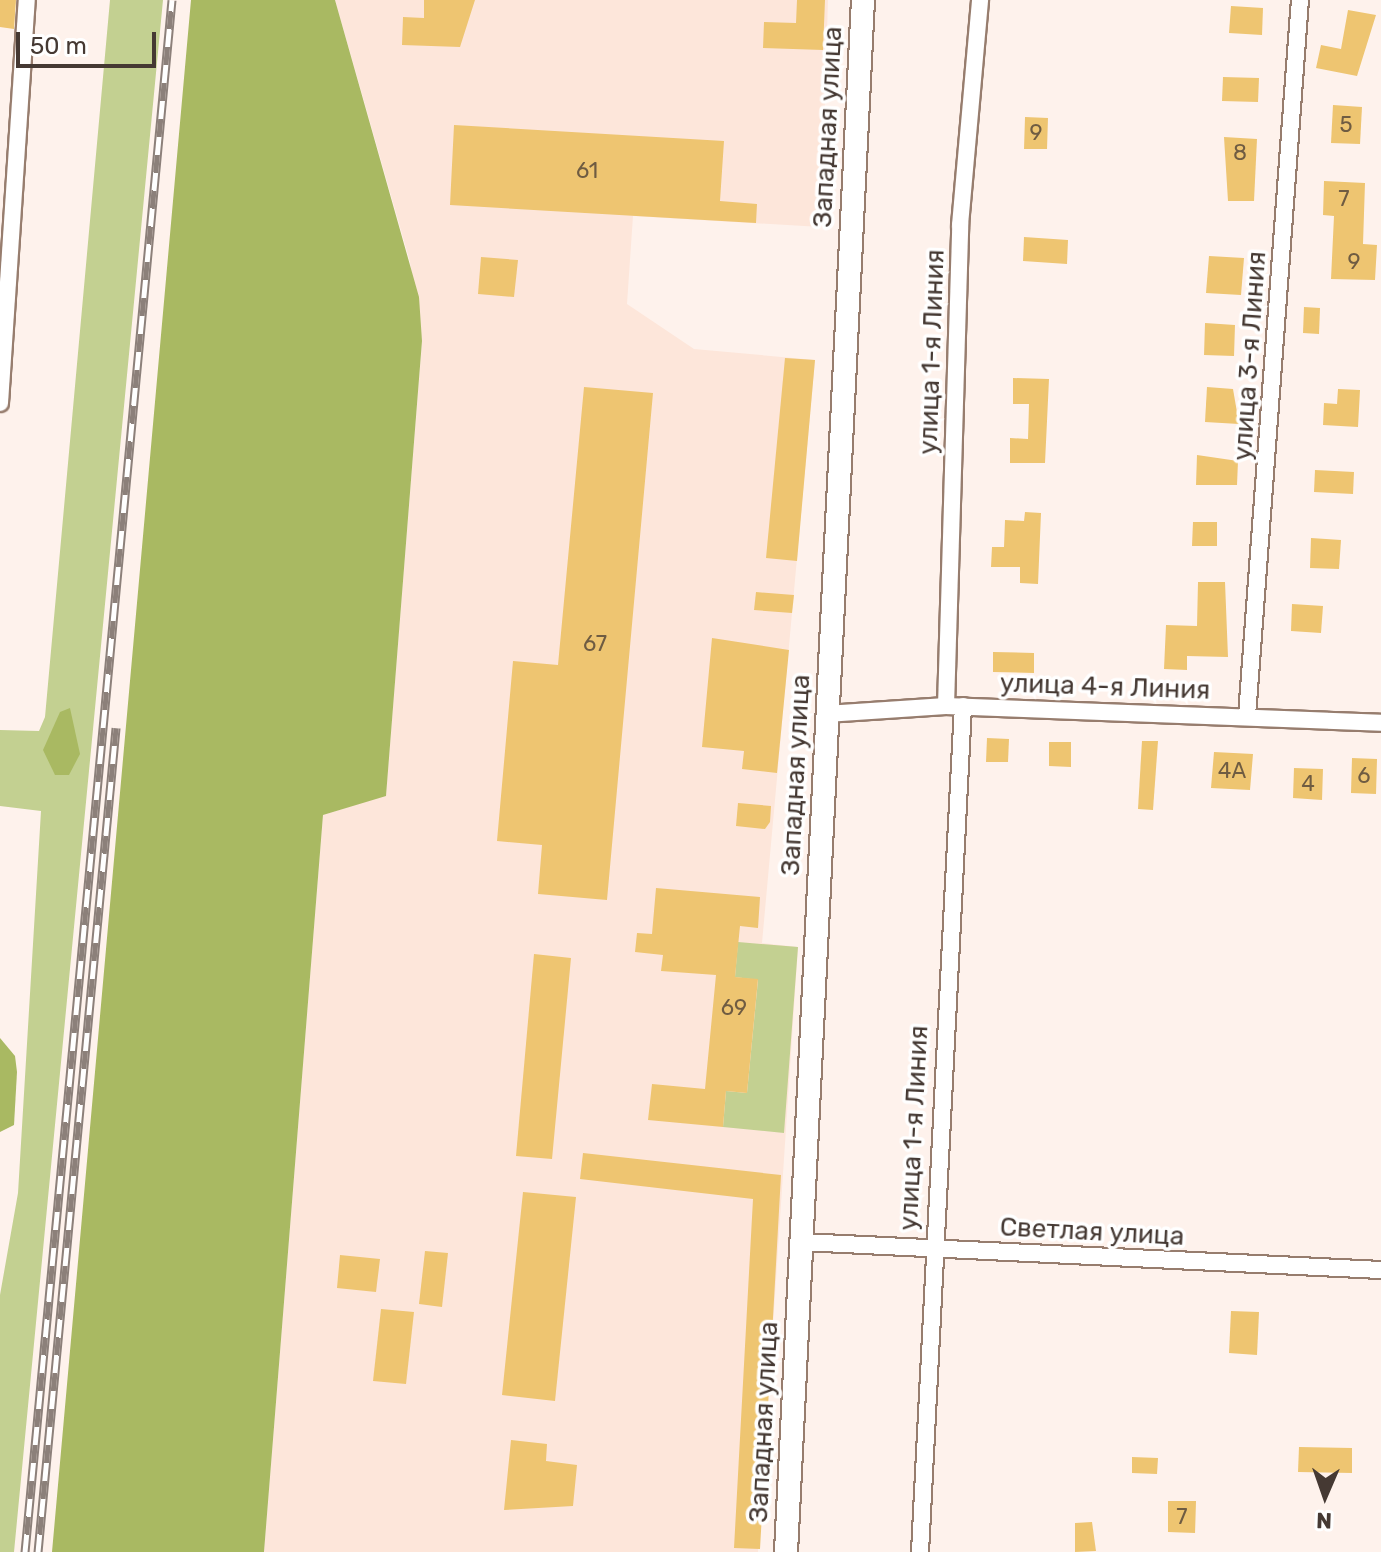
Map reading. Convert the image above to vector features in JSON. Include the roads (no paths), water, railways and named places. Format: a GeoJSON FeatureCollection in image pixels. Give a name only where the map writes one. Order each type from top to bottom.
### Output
{"type":"FeatureCollection","features":[{"type":"Feature","properties":{"kind":"street"},"geometry":{"type":"LineString","coordinates":[[0,403],[27,0]]}},
{"type":"Feature","properties":{"kind":"street","name":"Западная улица"},"geometry":{"type":"LineString","coordinates":[[786,1552],[863,0]]}},
{"type":"Feature","properties":{"kind":"street","name":"улица 1-я Линия"},"geometry":{"type":"LineString","coordinates":[[946,706],[960,225],[980,0]]}},
{"type":"Feature","properties":{"kind":"street","name":"улица 3-я Линия"},"geometry":{"type":"LineString","coordinates":[[1247,716],[1300,0]]}},
{"type":"Feature","properties":{"kind":"street","name":"улица 4-я Линия"},"geometry":{"type":"LineString","coordinates":[[826,714],[963,706],[1381,723]]}},
{"type":"Feature","properties":{"kind":"street","name":"улица 1-я Линия"},"geometry":{"type":"LineString","coordinates":[[920,1552],[930,1248],[963,706]]}},
{"type":"Feature","properties":{"kind":"street","name":"Светлая улица"},"geometry":{"type":"LineString","coordinates":[[802,1242],[1381,1270]]}},
{"type":"Feature","properties":{"kind":"railway"},"geometry":{"type":"LineString","coordinates":[[25,1552],[172,0]]}},
{"type":"Feature","properties":{"kind":"railway"},"geometry":{"type":"LineString","coordinates":[[38,1552],[116,728]]}}]}
